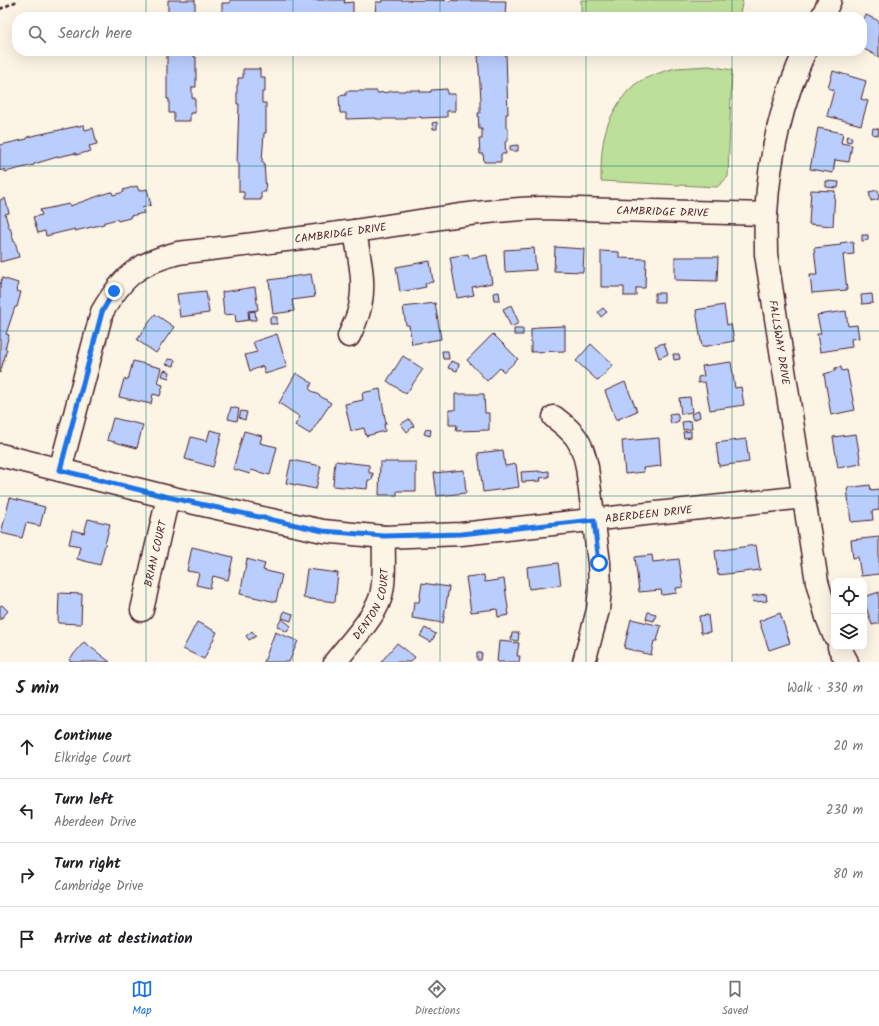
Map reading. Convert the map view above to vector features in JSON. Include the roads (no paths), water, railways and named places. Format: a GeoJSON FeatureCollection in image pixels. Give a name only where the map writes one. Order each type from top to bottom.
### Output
{"type":"FeatureCollection","features":[{"type":"Feature","properties":{"kind":"street"},"geometry":{"type":"LineString","coordinates":[[824,12],[830,0]]}},
{"type":"Feature","properties":{"kind":"street","name":"FALLSWAY DRIVE"},"geometry":{"type":"LineString","coordinates":[[803,56],[794,75],[776,137],[766,214],[766,254],[817,582],[831,627]]}},
{"type":"Feature","properties":{"kind":"street","name":"CAMBRIDGE DRIVE"},"geometry":{"type":"LineString","coordinates":[[60,470],[102,312],[114,291],[127,277],[142,266],[158,258],[178,253],[355,231],[478,212],[511,209],[541,208],[766,214]]}},
{"type":"Feature","properties":{"kind":"street"},"geometry":{"type":"LineString","coordinates":[[349,336],[358,316],[362,302],[362,285],[355,231]]}},
{"type":"Feature","properties":{"kind":"street"},"geometry":{"type":"LineString","coordinates":[[554,417],[569,428],[579,441],[584,453],[594,520],[599,563],[600,589],[598,610],[584,662]]}},
{"type":"Feature","properties":{"kind":"street","name":"ABERDEEN DRIVE"},"geometry":{"type":"LineString","coordinates":[[0,455],[168,497],[323,531],[384,536],[461,534],[804,497]]}},
{"type":"Feature","properties":{"kind":"street","name":"BRIAN COURT"},"geometry":{"type":"LineString","coordinates":[[142,610],[168,497]]}},
{"type":"Feature","properties":{"kind":"street","name":"DENTON COURT"},"geometry":{"type":"LineString","coordinates":[[335,662],[374,612],[380,598],[383,582],[384,536]]}},
{"type":"Feature","properties":{"kind":"street"},"geometry":{"type":"LineString","coordinates":[[841,650],[847,662]]}}]}
